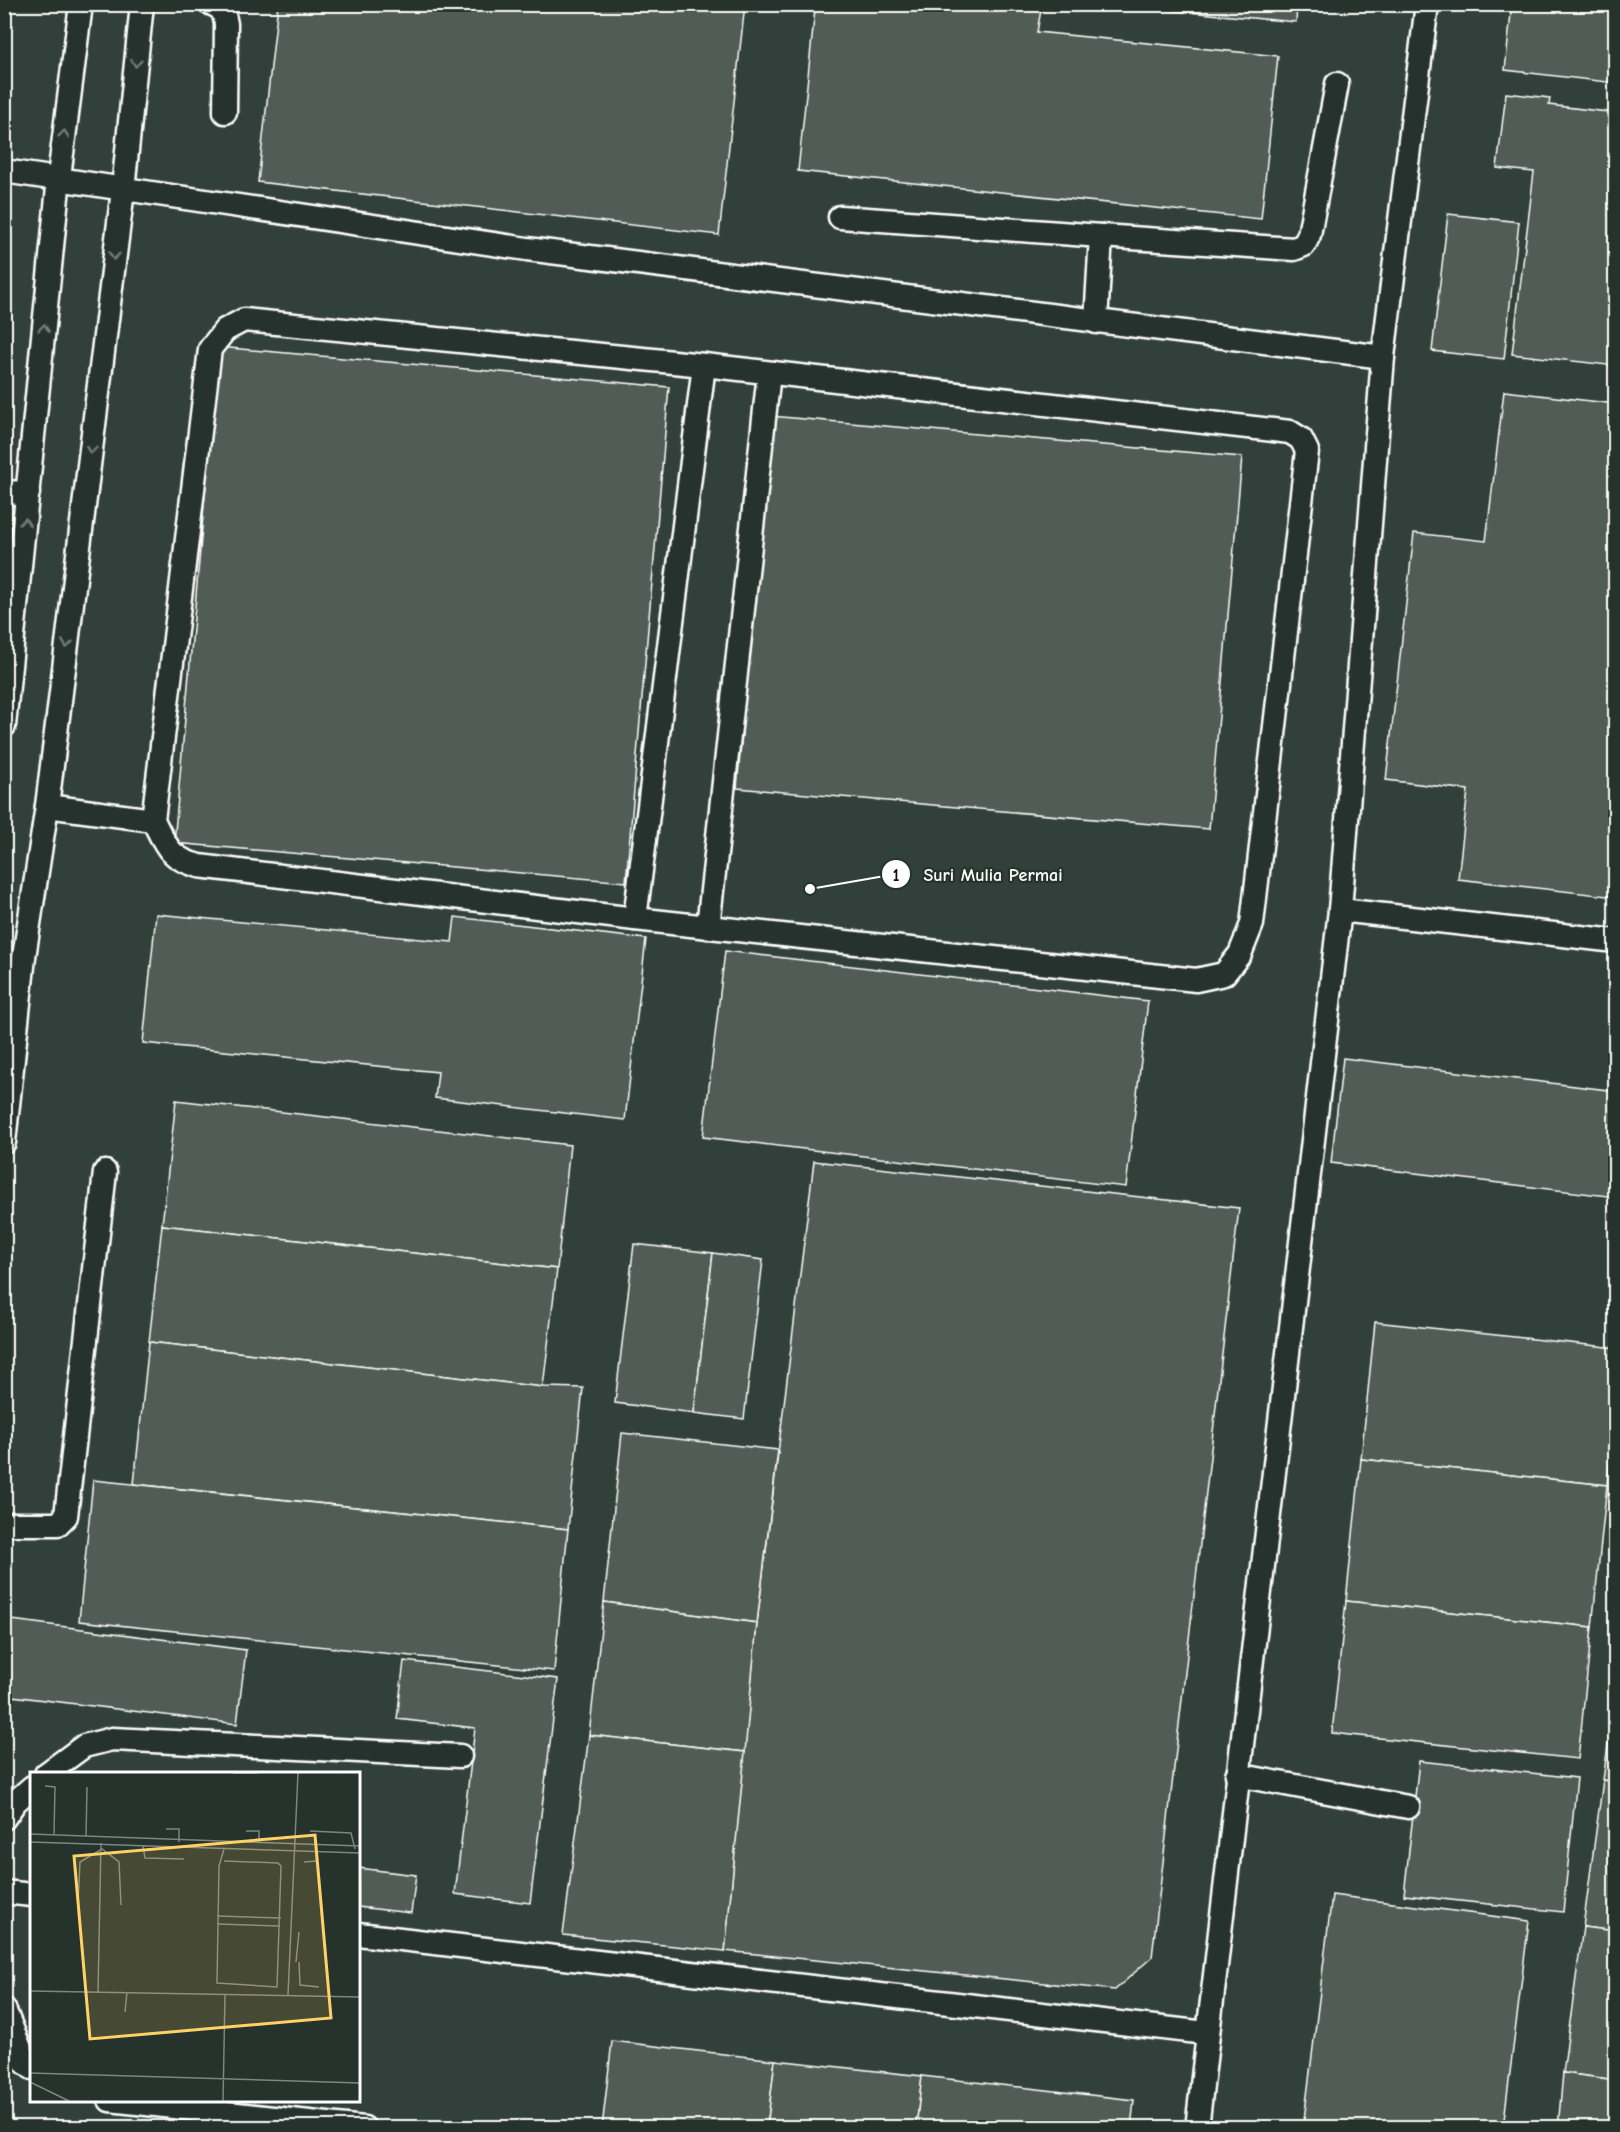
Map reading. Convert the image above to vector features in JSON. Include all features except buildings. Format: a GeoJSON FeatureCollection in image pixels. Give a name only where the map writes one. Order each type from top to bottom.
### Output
{"type":"FeatureCollection","features":[{"type":"Feature","properties":{"kind":"lane"},"geometry":{"type":"LineString","coordinates":[[4,726],[59,177],[81,4]]}},
{"type":"Feature","properties":{"kind":"lane"},"geometry":{"type":"LineString","coordinates":[[4,1142],[14,956],[47,806],[123,190],[142,4]]}},
{"type":"Feature","properties":{"kind":"lane"},"geometry":{"type":"LineString","coordinates":[[212,4],[219,6],[224,13],[226,24],[225,112]]}},
{"type":"Feature","properties":{"kind":"lane"},"geometry":{"type":"LineString","coordinates":[[1197,2127],[1206,2033],[1340,910],[1383,357],[1427,4]]}},
{"type":"Feature","properties":{"kind":"lane"},"geometry":{"type":"LineString","coordinates":[[840,217],[1294,249],[1304,245],[1309,235],[1337,84]]}},
{"type":"Feature","properties":{"kind":"lane"},"geometry":{"type":"LineString","coordinates":[[4,171],[59,177],[123,190],[527,249],[1383,357]]}},
{"type":"Feature","properties":{"kind":"lane"},"geometry":{"type":"LineString","coordinates":[[1096,322],[1101,236]]}},
{"type":"Feature","properties":{"kind":"lane"},"geometry":{"type":"LineString","coordinates":[[244,320],[769,373],[1290,432],[1301,439],[1307,451],[1252,924],[1240,954],[1224,974],[1196,980],[635,919],[199,866],[182,862],[170,852],[153,820],[210,349],[225,330],[244,320]]}},
{"type":"Feature","properties":{"kind":"lane"},"geometry":{"type":"LineString","coordinates":[[635,919],[704,365]]}},
{"type":"Feature","properties":{"kind":"lane"},"geometry":{"type":"LineString","coordinates":[[708,927],[769,373]]}},
{"type":"Feature","properties":{"kind":"lane"},"geometry":{"type":"LineString","coordinates":[[4,492],[27,493]]}},
{"type":"Feature","properties":{"kind":"lane"},"geometry":{"type":"LineString","coordinates":[[47,806],[153,820]]}},
{"type":"Feature","properties":{"kind":"lane"},"geometry":{"type":"LineString","coordinates":[[1340,910],[1616,941]]}},
{"type":"Feature","properties":{"kind":"lane"},"geometry":{"type":"LineString","coordinates":[[4,1524],[58,1524],[66,1516],[105,1172]]}},
{"type":"Feature","properties":{"kind":"lane"},"geometry":{"type":"LineString","coordinates":[[47,1772],[84,1746],[112,1739],[460,1756]]}},
{"type":"Feature","properties":{"kind":"lane"},"geometry":{"type":"LineString","coordinates":[[1237,1775],[1408,1808]]}},
{"type":"Feature","properties":{"kind":"lane"},"geometry":{"type":"LineString","coordinates":[[4,1818],[15,1802],[30,1789]]}},
{"type":"Feature","properties":{"kind":"lane"},"geometry":{"type":"LineString","coordinates":[[4,1892],[30,1895]]}},
{"type":"Feature","properties":{"kind":"lane"},"geometry":{"type":"LineString","coordinates":[[360,1934],[1206,2033]]}},
{"type":"Feature","properties":{"kind":"lane"},"geometry":{"type":"LineString","coordinates":[[4,2009],[26,2063],[30,2066]]}},
{"type":"Feature","properties":{"kind":"lane"},"geometry":{"type":"LineString","coordinates":[[129,2102],[364,2127]]}},
{"type":"Feature","properties":{"kind":"shaded area"},"geometry":{"type":"Polygon","coordinates":[[[5,5],[1615,5],[1615,2127],[5,2128],[5,5]]]}},
{"type":"Feature","properties":{"kind":"place","name":"Suri Mulia Permai"},"geometry":{"type":"Point","coordinates":[810,889]}}]}
